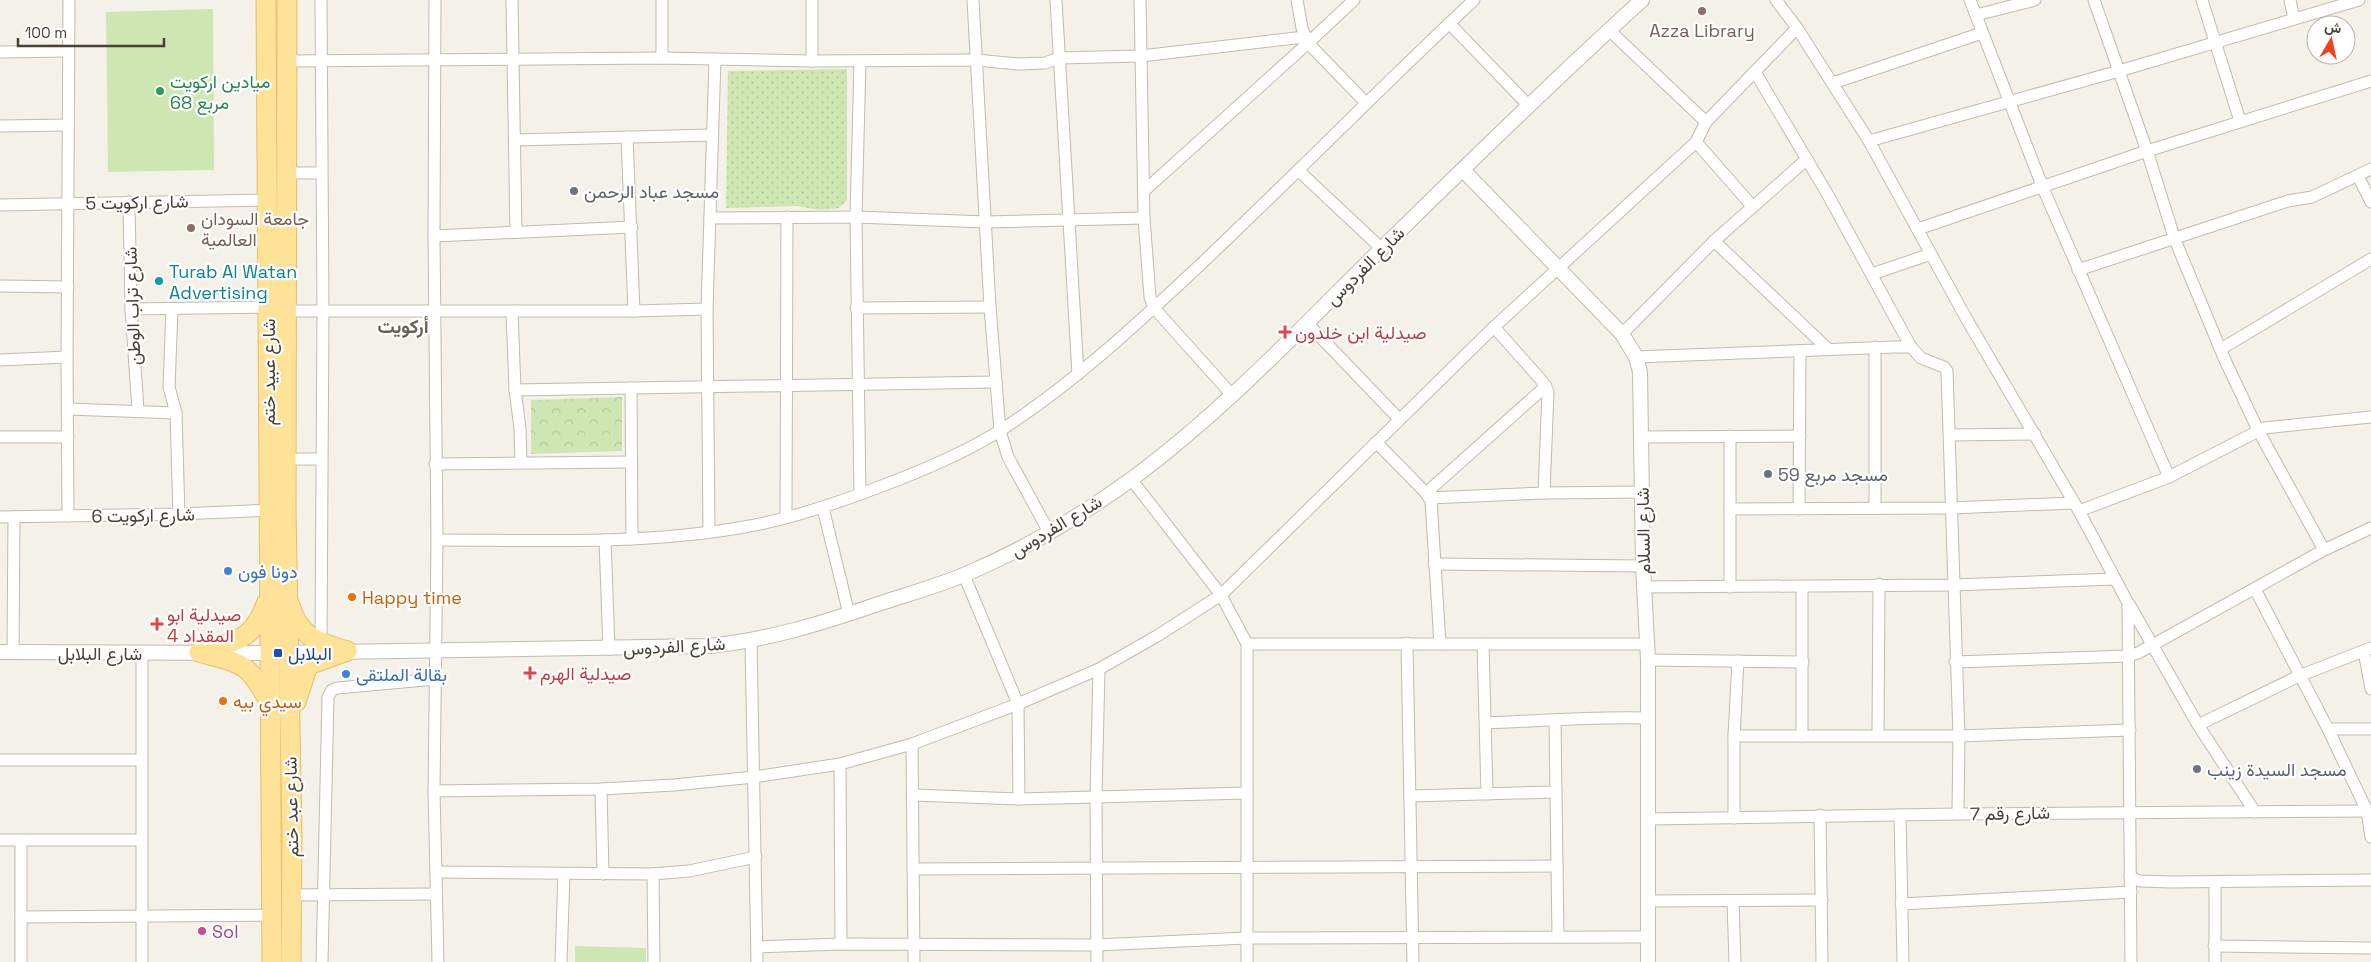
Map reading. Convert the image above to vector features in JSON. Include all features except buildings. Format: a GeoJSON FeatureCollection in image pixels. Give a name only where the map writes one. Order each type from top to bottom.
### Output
{"type":"FeatureCollection","features":[{"type":"Feature","properties":{"kind":"main road","name":"شارع عبيد ختم"},"geometry":{"type":"LineString","coordinates":[[266,0],[269,653]]}},
{"type":"Feature","properties":{"kind":"main road","name":"شارع عبيد ختم"},"geometry":{"type":"LineString","coordinates":[[287,0],[286,509],[289,652]]}},
{"type":"Feature","properties":{"kind":"main road"},"geometry":{"type":"LineString","coordinates":[[199,652],[232,643],[247,636],[262,616],[268,597]]}},
{"type":"Feature","properties":{"kind":"main road"},"geometry":{"type":"LineString","coordinates":[[288,598],[291,609],[300,626],[312,639],[321,644],[347,650]]}},
{"type":"Feature","properties":{"kind":"main road"},"geometry":{"type":"LineString","coordinates":[[290,735],[298,695],[308,665],[347,650]]}},
{"type":"Feature","properties":{"kind":"main road"},"geometry":{"type":"LineString","coordinates":[[199,652],[240,664],[248,669],[254,675],[271,706]]}},
{"type":"Feature","properties":{"kind":"main road","name":"شارع عبد ختم"},"geometry":{"type":"LineString","coordinates":[[289,652],[291,962]]}},
{"type":"Feature","properties":{"kind":"main road","name":"شارع عبد ختم"},"geometry":{"type":"LineString","coordinates":[[269,653],[272,962]]}},
{"type":"Feature","properties":{"kind":"street"},"geometry":{"type":"LineString","coordinates":[[68,516],[67,203],[69,0]]}},
{"type":"Feature","properties":{"kind":"street"},"geometry":{"type":"LineString","coordinates":[[321,0],[323,311],[321,644]]}},
{"type":"Feature","properties":{"kind":"street"},"geometry":{"type":"LineString","coordinates":[[435,0],[434,236],[437,650],[434,791],[438,962]]}},
{"type":"Feature","properties":{"kind":"street"},"geometry":{"type":"LineString","coordinates":[[512,0],[516,232]]}},
{"type":"Feature","properties":{"kind":"street"},"geometry":{"type":"LineString","coordinates":[[662,0],[662,58]]}},
{"type":"Feature","properties":{"kind":"street"},"geometry":{"type":"LineString","coordinates":[[812,0],[812,61]]}},
{"type":"Feature","properties":{"kind":"street"},"geometry":{"type":"LineString","coordinates":[[973,0],[990,307],[1000,431],[1008,457],[1049,532]]}},
{"type":"Feature","properties":{"kind":"street"},"geometry":{"type":"LineString","coordinates":[[1056,0],[1078,374]]}},
{"type":"Feature","properties":{"kind":"street"},"geometry":{"type":"LineString","coordinates":[[1140,0],[1144,218],[1148,282],[1154,308],[1232,394]]}},
{"type":"Feature","properties":{"kind":"street"},"geometry":{"type":"LineString","coordinates":[[1298,0],[1306,40],[1366,103]]}},
{"type":"Feature","properties":{"kind":"street"},"geometry":{"type":"LineString","coordinates":[[1144,191],[1306,40],[1354,0]]}},
{"type":"Feature","properties":{"kind":"street"},"geometry":{"type":"LineString","coordinates":[[437,540],[632,540],[708,532],[786,518],[823,508],[940,464],[1000,431],[1078,374],[1154,308],[1299,172],[1366,103],[1474,0]]}},
{"type":"Feature","properties":{"kind":"street","name":"شارع الفردوس"},"geometry":{"type":"LineString","coordinates":[[289,652],[609,649],[709,646],[751,642],[849,614],[964,575],[1018,550],[1131,480],[1232,394],[1529,106],[1642,0]]}},
{"type":"Feature","properties":{"kind":"street"},"geometry":{"type":"LineString","coordinates":[[1776,0],[1797,28],[1869,141],[1931,254],[2076,507],[2152,647],[2198,725],[2255,812]]}},
{"type":"Feature","properties":{"kind":"street"},"geometry":{"type":"LineString","coordinates":[[1970,0],[2011,101],[2043,188],[2169,478]]}},
{"type":"Feature","properties":{"kind":"street"},"geometry":{"type":"LineString","coordinates":[[1976,15],[2035,0]]}},
{"type":"Feature","properties":{"kind":"street"},"geometry":{"type":"LineString","coordinates":[[2094,0],[2147,151],[2175,240],[2258,430],[2324,550]]}},
{"type":"Feature","properties":{"kind":"street"},"geometry":{"type":"LineString","coordinates":[[2202,0],[2240,121]]}},
{"type":"Feature","properties":{"kind":"street"},"geometry":{"type":"LineString","coordinates":[[2290,0],[2294,19]]}},
{"type":"Feature","properties":{"kind":"street"},"geometry":{"type":"LineString","coordinates":[[1869,141],[2119,71],[2359,0]]}},
{"type":"Feature","properties":{"kind":"street"},"geometry":{"type":"LineString","coordinates":[[1449,23],[1529,106]]}},
{"type":"Feature","properties":{"kind":"street"},"geometry":{"type":"LineString","coordinates":[[434,791],[601,789],[674,785],[754,777],[840,764],[912,744],[1018,704],[1099,669],[1157,636],[1221,595],[1494,327],[1696,142],[1706,122],[1797,28]]}},
{"type":"Feature","properties":{"kind":"street"},"geometry":{"type":"LineString","coordinates":[[1610,30],[1706,122]]}},
{"type":"Feature","properties":{"kind":"street"},"geometry":{"type":"LineString","coordinates":[[1832,83],[1982,33]]}},
{"type":"Feature","properties":{"kind":"street"},"geometry":{"type":"LineString","coordinates":[[288,61],[662,58],[812,61],[976,60],[1019,64],[1045,63],[1059,58],[1141,56],[1306,40]]}},
{"type":"Feature","properties":{"kind":"street"},"geometry":{"type":"LineString","coordinates":[[0,52],[68,51]]}},
{"type":"Feature","properties":{"kind":"street"},"geometry":{"type":"LineString","coordinates":[[708,532],[707,308],[715,59]]}},
{"type":"Feature","properties":{"kind":"street"},"geometry":{"type":"LineString","coordinates":[[860,61],[856,217],[860,494]]}},
{"type":"Feature","properties":{"kind":"street"},"geometry":{"type":"LineString","coordinates":[[1755,72],[1872,274],[1911,347],[1921,358],[1942,365],[1947,371],[1958,736],[1958,814]]}},
{"type":"Feature","properties":{"kind":"street"},"geometry":{"type":"LineString","coordinates":[[1918,229],[2147,151],[2371,81]]}},
{"type":"Feature","properties":{"kind":"street"},"geometry":{"type":"LineString","coordinates":[[0,126],[68,125]]}},
{"type":"Feature","properties":{"kind":"street"},"geometry":{"type":"LineString","coordinates":[[515,140],[712,135]]}},
{"type":"Feature","properties":{"kind":"street"},"geometry":{"type":"LineString","coordinates":[[627,137],[634,311]]}},
{"type":"Feature","properties":{"kind":"street"},"geometry":{"type":"LineString","coordinates":[[1696,142],[1752,207]]}},
{"type":"Feature","properties":{"kind":"street"},"geometry":{"type":"LineString","coordinates":[[1622,334],[1714,241],[1807,160]]}},
{"type":"Feature","properties":{"kind":"street"},"geometry":{"type":"LineString","coordinates":[[2078,270],[2175,240],[2288,201],[2312,197],[2371,169]]}},
{"type":"Feature","properties":{"kind":"street","name":"شارع السلام"},"geometry":{"type":"LineString","coordinates":[[1463,170],[1622,334],[1636,357],[1642,390],[1643,566],[1648,660],[1648,962]]}},
{"type":"Feature","properties":{"kind":"street"},"geometry":{"type":"LineString","coordinates":[[1299,172],[1382,249]]}},
{"type":"Feature","properties":{"kind":"street"},"geometry":{"type":"LineString","coordinates":[[288,173],[321,173]]}},
{"type":"Feature","properties":{"kind":"street"},"geometry":{"type":"LineString","coordinates":[[2358,176],[2371,202]]}},
{"type":"Feature","properties":{"kind":"street","name":"شارع اركويت 5"},"geometry":{"type":"LineString","coordinates":[[0,205],[268,200]]}},
{"type":"Feature","properties":{"kind":"street","name":"شارع تراب الوطن"},"geometry":{"type":"LineString","coordinates":[[128,202],[130,309],[138,410]]}},
{"type":"Feature","properties":{"kind":"street"},"geometry":{"type":"LineString","coordinates":[[710,218],[856,217],[986,222],[1144,218]]}},
{"type":"Feature","properties":{"kind":"street"},"geometry":{"type":"LineString","coordinates":[[786,518],[787,218]]}},
{"type":"Feature","properties":{"kind":"street"},"geometry":{"type":"LineString","coordinates":[[434,236],[632,227]]}},
{"type":"Feature","properties":{"kind":"street"},"geometry":{"type":"LineString","coordinates":[[1714,241],[1826,348]]}},
{"type":"Feature","properties":{"kind":"street"},"geometry":{"type":"LineString","coordinates":[[1872,274],[1931,254]]}},
{"type":"Feature","properties":{"kind":"street"},"geometry":{"type":"LineString","coordinates":[[2221,349],[2371,259]]}},
{"type":"Feature","properties":{"kind":"street"},"geometry":{"type":"LineString","coordinates":[[0,286],[68,286]]}},
{"type":"Feature","properties":{"kind":"street"},"geometry":{"type":"LineString","coordinates":[[130,309],[268,307]]}},
{"type":"Feature","properties":{"kind":"street"},"geometry":{"type":"LineString","coordinates":[[856,308],[990,307]]}},
{"type":"Feature","properties":{"kind":"street"},"geometry":{"type":"LineString","coordinates":[[172,308],[169,387],[176,413],[179,514]]}},
{"type":"Feature","properties":{"kind":"street"},"geometry":{"type":"LineString","coordinates":[[286,311],[634,311],[707,308]]}},
{"type":"Feature","properties":{"kind":"street"},"geometry":{"type":"LineString","coordinates":[[512,311],[515,390],[520,428],[521,462]]}},
{"type":"Feature","properties":{"kind":"street"},"geometry":{"type":"LineString","coordinates":[[1307,322],[1399,419]]}},
{"type":"Feature","properties":{"kind":"street"},"geometry":{"type":"LineString","coordinates":[[1494,327],[1546,386],[1549,401],[1544,493]]}},
{"type":"Feature","properties":{"kind":"street"},"geometry":{"type":"LineString","coordinates":[[1875,347],[1875,508]]}},
{"type":"Feature","properties":{"kind":"street"},"geometry":{"type":"LineString","coordinates":[[1636,357],[1826,348],[1911,347]]}},
{"type":"Feature","properties":{"kind":"street"},"geometry":{"type":"LineString","coordinates":[[1799,509],[1800,350]]}},
{"type":"Feature","properties":{"kind":"street"},"geometry":{"type":"LineString","coordinates":[[0,360],[67,356]]}},
{"type":"Feature","properties":{"kind":"street"},"geometry":{"type":"LineString","coordinates":[[515,390],[996,382]]}},
{"type":"Feature","properties":{"kind":"street"},"geometry":{"type":"LineString","coordinates":[[1428,495],[1546,386]]}},
{"type":"Feature","properties":{"kind":"street"},"geometry":{"type":"LineString","coordinates":[[631,388],[632,540]]}},
{"type":"Feature","properties":{"kind":"street"},"geometry":{"type":"LineString","coordinates":[[68,409],[138,410],[176,413]]}},
{"type":"Feature","properties":{"kind":"street"},"geometry":{"type":"LineString","coordinates":[[1730,509],[2076,507],[2169,478],[2258,430],[2274,426],[2371,417]]}},
{"type":"Feature","properties":{"kind":"street"},"geometry":{"type":"LineString","coordinates":[[1950,436],[2035,434]]}},
{"type":"Feature","properties":{"kind":"street"},"geometry":{"type":"LineString","coordinates":[[1730,436],[1730,587]]}},
{"type":"Feature","properties":{"kind":"street"},"geometry":{"type":"LineString","coordinates":[[1642,437],[1800,436]]}},
{"type":"Feature","properties":{"kind":"street"},"geometry":{"type":"LineString","coordinates":[[0,437],[68,437]]}},
{"type":"Feature","properties":{"kind":"street"},"geometry":{"type":"LineString","coordinates":[[1376,442],[1428,495],[1431,503],[1440,644]]}},
{"type":"Feature","properties":{"kind":"street"},"geometry":{"type":"LineString","coordinates":[[286,459],[321,458]]}},
{"type":"Feature","properties":{"kind":"street"},"geometry":{"type":"LineString","coordinates":[[435,464],[632,462]]}},
{"type":"Feature","properties":{"kind":"street"},"geometry":{"type":"LineString","coordinates":[[1131,480],[1221,595],[1247,644],[1247,962]]}},
{"type":"Feature","properties":{"kind":"street"},"geometry":{"type":"LineString","coordinates":[[1428,495],[1642,492]]}},
{"type":"Feature","properties":{"kind":"street"},"geometry":{"type":"LineString","coordinates":[[823,508],[849,614]]}},
{"type":"Feature","properties":{"kind":"street","name":"شارع اركويت 6"},"geometry":{"type":"LineString","coordinates":[[0,517],[179,514],[286,509]]}},
{"type":"Feature","properties":{"kind":"street"},"geometry":{"type":"LineString","coordinates":[[7,652],[14,517]]}},
{"type":"Feature","properties":{"kind":"street"},"geometry":{"type":"LineString","coordinates":[[1955,662],[2128,656],[2152,647],[2324,550],[2371,528]]}},
{"type":"Feature","properties":{"kind":"street"},"geometry":{"type":"LineString","coordinates":[[605,540],[609,649]]}},
{"type":"Feature","properties":{"kind":"street"},"geometry":{"type":"LineString","coordinates":[[1434,564],[1643,566]]}},
{"type":"Feature","properties":{"kind":"street"},"geometry":{"type":"LineString","coordinates":[[964,575],[1018,704],[1019,799]]}},
{"type":"Feature","properties":{"kind":"street"},"geometry":{"type":"LineString","coordinates":[[1644,587],[1954,585],[2114,578]]}},
{"type":"Feature","properties":{"kind":"street"},"geometry":{"type":"LineString","coordinates":[[1878,584],[1878,735]]}},
{"type":"Feature","properties":{"kind":"street"},"geometry":{"type":"LineString","coordinates":[[1802,586],[1802,736]]}},
{"type":"Feature","properties":{"kind":"street"},"geometry":{"type":"LineString","coordinates":[[2255,589],[2369,811],[2371,837]]}},
{"type":"Feature","properties":{"kind":"street"},"geometry":{"type":"LineString","coordinates":[[2128,603],[2131,962]]}},
{"type":"Feature","properties":{"kind":"street"},"geometry":{"type":"LineString","coordinates":[[751,642],[758,962]]}},
{"type":"Feature","properties":{"kind":"street"},"geometry":{"type":"LineString","coordinates":[[1406,643],[1414,962]]}},
{"type":"Feature","properties":{"kind":"street"},"geometry":{"type":"LineString","coordinates":[[1247,644],[1647,644]]}},
{"type":"Feature","properties":{"kind":"street"},"geometry":{"type":"LineString","coordinates":[[1483,644],[1487,794]]}},
{"type":"Feature","properties":{"kind":"street"},"geometry":{"type":"LineString","coordinates":[[2198,725],[2299,676],[2367,649],[2371,689]]}},
{"type":"Feature","properties":{"kind":"street","name":"شارع البلابل"},"geometry":{"type":"LineString","coordinates":[[7,652],[142,654],[289,652]]}},
{"type":"Feature","properties":{"kind":"street"},"geometry":{"type":"LineString","coordinates":[[142,654],[142,962]]}},
{"type":"Feature","properties":{"kind":"street"},"geometry":{"type":"LineString","coordinates":[[1648,660],[1803,662]]}},
{"type":"Feature","properties":{"kind":"street"},"geometry":{"type":"LineString","coordinates":[[1734,818],[1734,736],[1738,661]]}},
{"type":"Feature","properties":{"kind":"street"},"geometry":{"type":"LineString","coordinates":[[1097,962],[1096,798],[1099,669]]}},
{"type":"Feature","properties":{"kind":"street"},"geometry":{"type":"LineString","coordinates":[[322,962],[322,895],[328,697],[332,690],[436,679]]}},
{"type":"Feature","properties":{"kind":"street"},"geometry":{"type":"LineString","coordinates":[[1486,722],[1555,721],[1603,717],[1647,718]]}},
{"type":"Feature","properties":{"kind":"street"},"geometry":{"type":"LineString","coordinates":[[1555,721],[1558,937]]}},
{"type":"Feature","properties":{"kind":"street"},"geometry":{"type":"LineString","coordinates":[[2328,729],[2371,729]]}},
{"type":"Feature","properties":{"kind":"street"},"geometry":{"type":"LineString","coordinates":[[1734,736],[1958,736],[2130,730]]}},
{"type":"Feature","properties":{"kind":"street"},"geometry":{"type":"LineString","coordinates":[[912,744],[914,795],[914,962]]}},
{"type":"Feature","properties":{"kind":"street"},"geometry":{"type":"LineString","coordinates":[[0,760],[142,760]]}},
{"type":"Feature","properties":{"kind":"street"},"geometry":{"type":"LineString","coordinates":[[840,764],[841,944]]}},
{"type":"Feature","properties":{"kind":"street"},"geometry":{"type":"LineString","coordinates":[[601,789],[603,874]]}},
{"type":"Feature","properties":{"kind":"street"},"geometry":{"type":"LineString","coordinates":[[1410,796],[1556,792]]}},
{"type":"Feature","properties":{"kind":"street"},"geometry":{"type":"LineString","coordinates":[[914,795],[1019,799],[1247,794]]}},
{"type":"Feature","properties":{"kind":"street","name":"شارع رقم 7"},"geometry":{"type":"LineString","coordinates":[[1648,819],[1820,815],[1900,816],[2130,812],[2369,811]]}},
{"type":"Feature","properties":{"kind":"street"},"geometry":{"type":"LineString","coordinates":[[1820,815],[1822,962]]}},
{"type":"Feature","properties":{"kind":"street"},"geometry":{"type":"LineString","coordinates":[[1900,816],[1903,962]]}},
{"type":"Feature","properties":{"kind":"street"},"geometry":{"type":"LineString","coordinates":[[0,840],[142,840]]}},
{"type":"Feature","properties":{"kind":"street"},"geometry":{"type":"LineString","coordinates":[[21,840],[21,962]]}},
{"type":"Feature","properties":{"kind":"street"},"geometry":{"type":"LineString","coordinates":[[436,872],[653,874],[689,871],[756,858]]}},
{"type":"Feature","properties":{"kind":"street"},"geometry":{"type":"LineString","coordinates":[[913,869],[1557,866]]}},
{"type":"Feature","properties":{"kind":"street"},"geometry":{"type":"LineString","coordinates":[[561,962],[564,874]]}},
{"type":"Feature","properties":{"kind":"street"},"geometry":{"type":"LineString","coordinates":[[653,874],[654,962]]}},
{"type":"Feature","properties":{"kind":"street"},"geometry":{"type":"LineString","coordinates":[[2130,877],[2140,881],[2214,882],[2371,880]]}},
{"type":"Feature","properties":{"kind":"street"},"geometry":{"type":"LineString","coordinates":[[2214,882],[2215,962]]}},
{"type":"Feature","properties":{"kind":"street"},"geometry":{"type":"LineString","coordinates":[[1901,904],[2131,892]]}},
{"type":"Feature","properties":{"kind":"street"},"geometry":{"type":"LineString","coordinates":[[291,895],[436,894]]}},
{"type":"Feature","properties":{"kind":"street"},"geometry":{"type":"LineString","coordinates":[[1649,901],[1822,900]]}},
{"type":"Feature","properties":{"kind":"street"},"geometry":{"type":"LineString","coordinates":[[1733,901],[1735,962]]}},
{"type":"Feature","properties":{"kind":"street"},"geometry":{"type":"LineString","coordinates":[[21,917],[272,915]]}},
{"type":"Feature","properties":{"kind":"street"},"geometry":{"type":"LineString","coordinates":[[758,947],[841,944],[914,946],[1097,945],[1246,938],[1648,938]]}},
{"type":"Feature","properties":{"kind":"street"},"geometry":{"type":"LineString","coordinates":[[2214,946],[2371,948]]}},
{"type":"Feature","properties":{"kind":"green space","name":"ميادين اركويت مربع 68"},"geometry":{"type":"Polygon","coordinates":[[[213,9],[214,170],[108,172],[106,12],[213,9]]]}},
{"type":"Feature","properties":{"kind":"green space"},"geometry":{"type":"Polygon","coordinates":[[[847,69],[847,200],[839,208],[820,210],[797,206],[726,208],[728,71],[847,69]]]}},
{"type":"Feature","properties":{"kind":"green space"},"geometry":{"type":"Polygon","coordinates":[[[622,397],[622,451],[531,454],[531,400],[622,397]]]}},
{"type":"Feature","properties":{"kind":"green space"},"geometry":{"type":"Polygon","coordinates":[[[575,946],[646,948],[646,962],[575,962],[575,946]]]}},
{"type":"Feature","properties":{"kind":"place","name":"Azza Library"},"geometry":{"type":"Point","coordinates":[1702,11]}},
{"type":"Feature","properties":{"kind":"place","name":"ميادين اركويت مربع 68"},"geometry":{"type":"Point","coordinates":[160,91]}},
{"type":"Feature","properties":{"kind":"place","name":"مسجد عباد الرحمن"},"geometry":{"type":"Point","coordinates":[574,191]}},
{"type":"Feature","properties":{"kind":"place","name":"جامعة السودان العالمية"},"geometry":{"type":"Point","coordinates":[191,228]}},
{"type":"Feature","properties":{"kind":"place","name":"Turab Al Watan Advertising"},"geometry":{"type":"Point","coordinates":[159,281]}},
{"type":"Feature","properties":{"kind":"place","name":"صيدلية ابن خلدون"},"geometry":{"type":"Point","coordinates":[1285,332]}},
{"type":"Feature","properties":{"kind":"place","name":"مسجد مربع 59"},"geometry":{"type":"Point","coordinates":[1768,474]}},
{"type":"Feature","properties":{"kind":"place","name":"دونا فون"},"geometry":{"type":"Point","coordinates":[228,571]}},
{"type":"Feature","properties":{"kind":"place","name":"Happy time"},"geometry":{"type":"Point","coordinates":[352,597]}},
{"type":"Feature","properties":{"kind":"place","name":"صيدلية ابو المقداد 4"},"geometry":{"type":"Point","coordinates":[157,624]}},
{"type":"Feature","properties":{"kind":"place","name":"البلابل"},"geometry":{"type":"Point","coordinates":[278,653]}},
{"type":"Feature","properties":{"kind":"place","name":"صيدلية الهرم"},"geometry":{"type":"Point","coordinates":[530,673]}},
{"type":"Feature","properties":{"kind":"place","name":"بقالة الملتقى"},"geometry":{"type":"Point","coordinates":[346,674]}},
{"type":"Feature","properties":{"kind":"place","name":"سيدي بيه"},"geometry":{"type":"Point","coordinates":[223,701]}},
{"type":"Feature","properties":{"kind":"place","name":"مسجد السيدة زينب"},"geometry":{"type":"Point","coordinates":[2197,769]}},
{"type":"Feature","properties":{"kind":"place","name":"Sol"},"geometry":{"type":"Point","coordinates":[202,931]}},
{"type":"Feature","properties":{"kind":"district","name":"أركويت"},"geometry":{"type":"Point","coordinates":[403,326]}}]}
